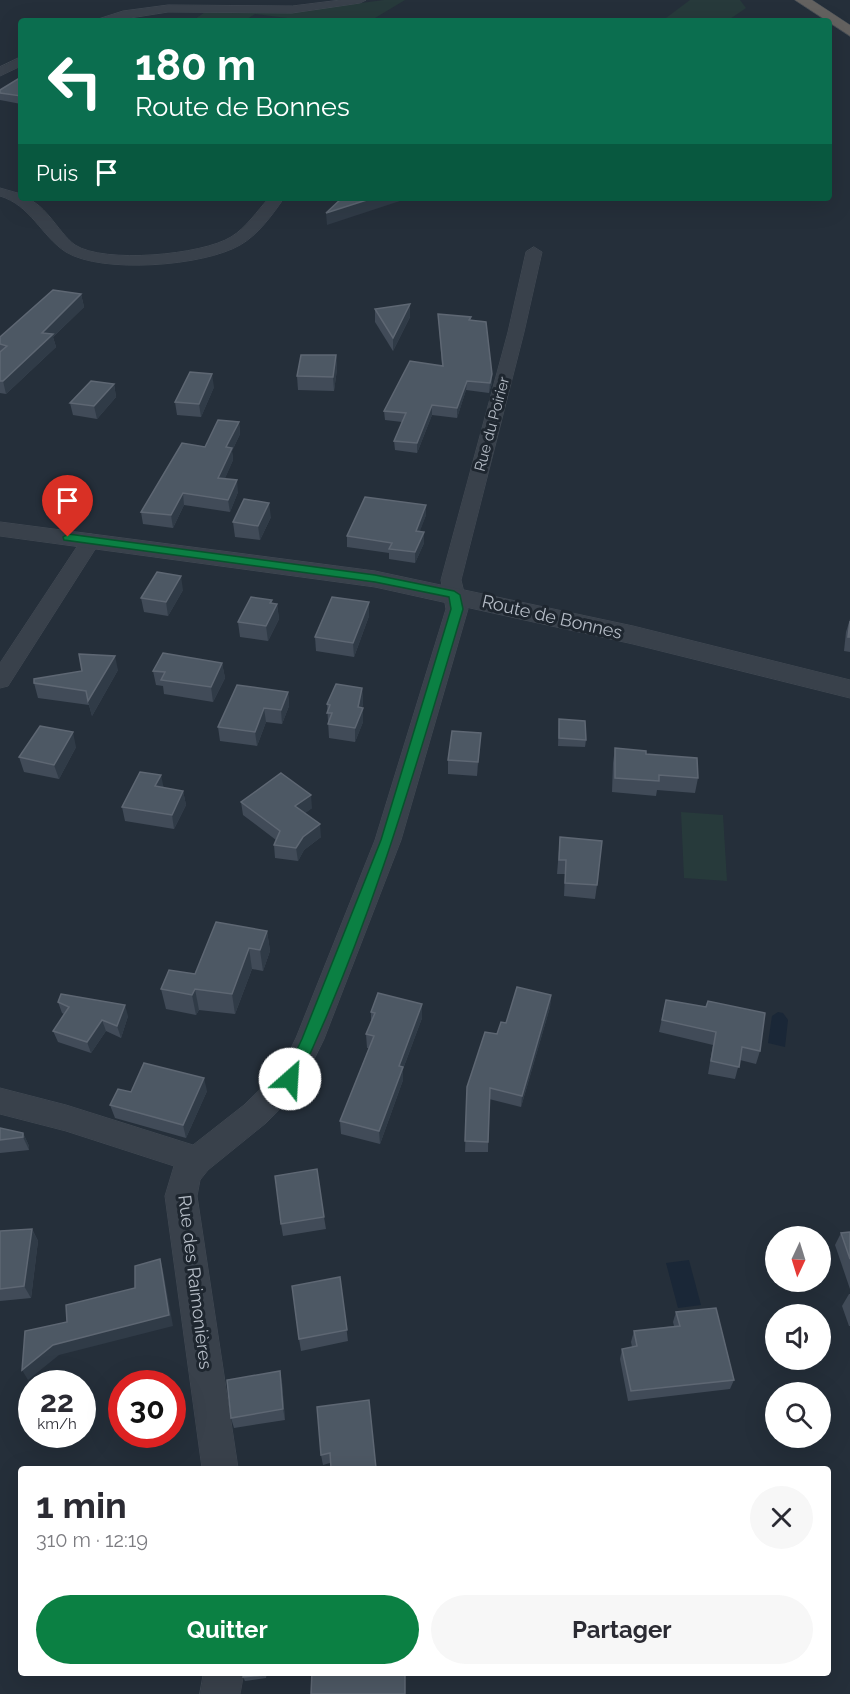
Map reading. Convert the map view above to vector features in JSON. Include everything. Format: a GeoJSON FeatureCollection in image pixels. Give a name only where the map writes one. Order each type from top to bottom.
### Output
{"type":"FeatureCollection","features":[{"type":"Feature","properties":{"kind":"highway"},"geometry":{"type":"LineString","coordinates":[[802,0],[829,18]]}},
{"type":"Feature","properties":{"kind":"highway"},"geometry":{"type":"LineString","coordinates":[[818,0],[850,21]]}},
{"type":"Feature","properties":{"kind":"highway"},"geometry":{"type":"LineString","coordinates":[[832,20],[850,32]]}},
{"type":"Feature","properties":{"kind":"street"},"geometry":{"type":"LineString","coordinates":[[104,18],[147,2],[187,2],[283,10],[360,0]]}},
{"type":"Feature","properties":{"kind":"street"},"geometry":{"type":"LineString","coordinates":[[0,72],[18,63]]}},
{"type":"Feature","properties":{"kind":"street"},"geometry":{"type":"LineString","coordinates":[[0,192],[18,198]]}},
{"type":"Feature","properties":{"kind":"street"},"geometry":{"type":"LineString","coordinates":[[23,201],[76,252],[132,261],[221,248],[236,242],[274,201]]}},
{"type":"Feature","properties":{"kind":"street","name":"Rue du Poirier"},"geometry":{"type":"LineString","coordinates":[[454,595],[451,580],[514,343],[534,252]]}},
{"type":"Feature","properties":{"kind":"street","name":"Route de Bonnes"},"geometry":{"type":"LineString","coordinates":[[0,529],[375,579],[633,635],[850,689]]}},
{"type":"Feature","properties":{"kind":"street"},"geometry":{"type":"LineString","coordinates":[[0,681],[91,540]]}},
{"type":"Feature","properties":{"kind":"street","name":"Rue des Raimonières"},"geometry":{"type":"LineString","coordinates":[[220,1466],[182,1196],[186,1175],[197,1160],[255,1114],[290,1079],[310,1039],[388,840],[457,609],[454,595]]}},
{"type":"Feature","properties":{"kind":"street"},"geometry":{"type":"LineString","coordinates":[[0,1101],[66,1118],[197,1160]]}},
{"type":"Feature","properties":{"kind":"street"},"geometry":{"type":"LineString","coordinates":[[220,1694],[223,1676]]}},
{"type":"Feature","properties":{"kind":"shaded area"},"geometry":{"type":"Polygon","coordinates":[[[384,0],[405,0],[375,18],[287,18],[255,14],[249,18],[196,18],[214,6],[284,13],[384,0]]]}},
{"type":"Feature","properties":{"kind":"shaded area"},"geometry":{"type":"Polygon","coordinates":[[[690,0],[740,0],[746,8],[731,18],[666,18],[690,0]]]}},
{"type":"Feature","properties":{"kind":"shaded area"},"geometry":{"type":"Polygon","coordinates":[[[681,812],[723,815],[727,881],[684,878],[681,812]]]}},
{"type":"Feature","properties":{"kind":"water"},"geometry":{"type":"Polygon","coordinates":[[[778,1012],[783,1013],[788,1020],[785,1047],[768,1043],[772,1016],[778,1012]]]}},
{"type":"Feature","properties":{"kind":"water"},"geometry":{"type":"Polygon","coordinates":[[[689,1260],[701,1305],[678,1308],[666,1263],[689,1260]]]}},
{"type":"Feature","properties":{"kind":"building"},"geometry":{"type":"Polygon","coordinates":[[[18,79],[18,96],[0,93],[0,90],[18,79]]]}},
{"type":"Feature","properties":{"kind":"building"},"geometry":{"type":"Polygon","coordinates":[[[339,201],[364,201],[326,213],[339,201]]]}},
{"type":"Feature","properties":{"kind":"building"},"geometry":{"type":"Polygon","coordinates":[[[53,290],[81,294],[42,333],[53,334],[3,381],[0,381],[0,352],[7,346],[0,344],[0,337],[53,290]]]}},
{"type":"Feature","properties":{"kind":"building"},"geometry":{"type":"Polygon","coordinates":[[[410,304],[393,338],[375,309],[410,304]]]}},
{"type":"Feature","properties":{"kind":"building"},"geometry":{"type":"Polygon","coordinates":[[[438,314],[471,317],[469,320],[486,322],[492,374],[490,383],[467,381],[457,408],[432,405],[417,443],[394,441],[406,413],[384,411],[410,361],[443,366],[438,314]]]}},
{"type":"Feature","properties":{"kind":"building"},"geometry":{"type":"Polygon","coordinates":[[[301,355],[336,355],[333,377],[297,376],[301,355]]]}},
{"type":"Feature","properties":{"kind":"building"},"geometry":{"type":"Polygon","coordinates":[[[190,372],[212,374],[199,404],[175,402],[190,372]]]}},
{"type":"Feature","properties":{"kind":"building"},"geometry":{"type":"Polygon","coordinates":[[[91,381],[114,384],[94,406],[70,403],[91,381]]]}},
{"type":"Feature","properties":{"kind":"building"},"geometry":{"type":"Polygon","coordinates":[[[218,420],[239,422],[226,447],[232,448],[218,478],[237,480],[228,500],[183,493],[171,515],[141,512],[182,443],[205,447],[218,420]]]}},
{"type":"Feature","properties":{"kind":"building"},"geometry":{"type":"Polygon","coordinates":[[[365,497],[426,505],[416,531],[424,532],[415,552],[389,549],[392,543],[347,536],[365,497]]]}},
{"type":"Feature","properties":{"kind":"building"},"geometry":{"type":"Polygon","coordinates":[[[244,499],[269,503],[258,526],[233,522],[244,499]]]}},
{"type":"Feature","properties":{"kind":"building"},"geometry":{"type":"Polygon","coordinates":[[[157,572],[181,576],[166,602],[141,598],[157,572]]]}},
{"type":"Feature","properties":{"kind":"building"},"geometry":{"type":"Polygon","coordinates":[[[251,597],[272,600],[270,603],[277,604],[266,626],[238,622],[251,597]]]}},
{"type":"Feature","properties":{"kind":"building"},"geometry":{"type":"Polygon","coordinates":[[[332,597],[369,602],[353,643],[315,637],[332,597]]]}},
{"type":"Feature","properties":{"kind":"building"},"geometry":{"type":"Polygon","coordinates":[[[163,653],[222,663],[211,687],[161,680],[165,672],[153,671],[163,653]]]}},
{"type":"Feature","properties":{"kind":"building"},"geometry":{"type":"Polygon","coordinates":[[[79,654],[115,656],[88,701],[86,691],[34,683],[34,679],[82,671],[79,654]]]}},
{"type":"Feature","properties":{"kind":"building"},"geometry":{"type":"Polygon","coordinates":[[[336,684],[362,688],[358,707],[363,708],[355,728],[328,724],[332,713],[327,713],[330,705],[327,704],[336,684]]]}},
{"type":"Feature","properties":{"kind":"building"},"geometry":{"type":"Polygon","coordinates":[[[237,685],[288,692],[281,710],[264,708],[255,732],[218,727],[237,685]]]}},
{"type":"Feature","properties":{"kind":"building"},"geometry":{"type":"Polygon","coordinates":[[[559,719],[585,721],[586,740],[559,738],[559,719]]]}},
{"type":"Feature","properties":{"kind":"building"},"geometry":{"type":"Polygon","coordinates":[[[40,726],[73,732],[54,765],[19,757],[40,726]]]}},
{"type":"Feature","properties":{"kind":"building"},"geometry":{"type":"Polygon","coordinates":[[[452,731],[481,733],[478,762],[448,760],[452,731]]]}},
{"type":"Feature","properties":{"kind":"building"},"geometry":{"type":"Polygon","coordinates":[[[615,748],[646,751],[646,754],[697,758],[698,778],[659,775],[659,781],[615,778],[615,748]]]}},
{"type":"Feature","properties":{"kind":"building"},"geometry":{"type":"Polygon","coordinates":[[[140,772],[161,775],[155,786],[183,791],[172,815],[122,807],[140,772]]]}},
{"type":"Feature","properties":{"kind":"building"},"geometry":{"type":"Polygon","coordinates":[[[281,773],[311,795],[295,806],[320,824],[303,837],[296,848],[274,845],[280,831],[241,802],[281,773]]]}},
{"type":"Feature","properties":{"kind":"building"},"geometry":{"type":"Polygon","coordinates":[[[560,837],[602,841],[597,885],[565,883],[566,860],[559,860],[560,837]]]}},
{"type":"Feature","properties":{"kind":"building"},"geometry":{"type":"Polygon","coordinates":[[[216,922],[267,931],[260,950],[249,948],[232,994],[195,989],[192,995],[161,989],[169,970],[195,974],[216,922]]]}},
{"type":"Feature","properties":{"kind":"building"},"geometry":{"type":"Polygon","coordinates":[[[517,987],[551,995],[522,1096],[490,1088],[488,1142],[465,1141],[467,1087],[485,1032],[497,1034],[501,1022],[506,1023],[517,987]]]}},
{"type":"Feature","properties":{"kind":"building"},"geometry":{"type":"Polygon","coordinates":[[[378,993],[422,1004],[399,1066],[403,1067],[379,1131],[340,1121],[374,1036],[366,1034],[375,1013],[371,1012],[378,993]]]}},
{"type":"Feature","properties":{"kind":"building"},"geometry":{"type":"Polygon","coordinates":[[[61,994],[125,1005],[117,1026],[102,1020],[87,1042],[53,1031],[69,1007],[58,1002],[61,994]]]}},
{"type":"Feature","properties":{"kind":"building"},"geometry":{"type":"Polygon","coordinates":[[[666,1000],[706,1007],[708,1001],[765,1013],[760,1051],[742,1047],[739,1067],[711,1061],[716,1032],[662,1020],[666,1000]]]}},
{"type":"Feature","properties":{"kind":"building"},"geometry":{"type":"Polygon","coordinates":[[[144,1063],[204,1078],[183,1125],[110,1105],[118,1089],[131,1092],[144,1063]]]}},
{"type":"Feature","properties":{"kind":"building"},"geometry":{"type":"Polygon","coordinates":[[[0,1128],[23,1133],[23,1137],[0,1140],[0,1128]]]}},
{"type":"Feature","properties":{"kind":"building"},"geometry":{"type":"Polygon","coordinates":[[[317,1169],[324,1217],[281,1224],[275,1176],[317,1169]]]}},
{"type":"Feature","properties":{"kind":"building"},"geometry":{"type":"Polygon","coordinates":[[[32,1229],[24,1286],[0,1289],[0,1231],[32,1229]]]}},
{"type":"Feature","properties":{"kind":"building"},"geometry":{"type":"Polygon","coordinates":[[[850,1232],[850,1259],[841,1233],[850,1232]]]}},
{"type":"Feature","properties":{"kind":"building"},"geometry":{"type":"Polygon","coordinates":[[[160,1259],[169,1315],[53,1345],[22,1370],[25,1331],[67,1322],[66,1305],[135,1288],[135,1266],[160,1259]]]}},
{"type":"Feature","properties":{"kind":"building"},"geometry":{"type":"Polygon","coordinates":[[[340,1277],[347,1330],[299,1339],[292,1286],[340,1277]]]}},
{"type":"Feature","properties":{"kind":"building"},"geometry":{"type":"Polygon","coordinates":[[[716,1308],[734,1380],[631,1391],[622,1349],[637,1346],[634,1331],[680,1326],[676,1312],[716,1308]]]}},
{"type":"Feature","properties":{"kind":"building"},"geometry":{"type":"Polygon","coordinates":[[[280,1371],[283,1409],[231,1418],[227,1380],[280,1371]]]}},
{"type":"Feature","properties":{"kind":"building"},"geometry":{"type":"Polygon","coordinates":[[[369,1400],[376,1466],[331,1466],[330,1453],[321,1455],[317,1407],[369,1400]]]}},
{"type":"Feature","properties":{"kind":"building"},"geometry":{"type":"Polygon","coordinates":[[[312,1676],[405,1676],[405,1694],[311,1694],[312,1676]]]}},
{"type":"Feature","properties":{"kind":"route"},"geometry":{"type":"LineString","coordinates":[[68,537],[375,579],[454,595],[457,609],[388,840],[310,1039],[290,1079]]}}]}
